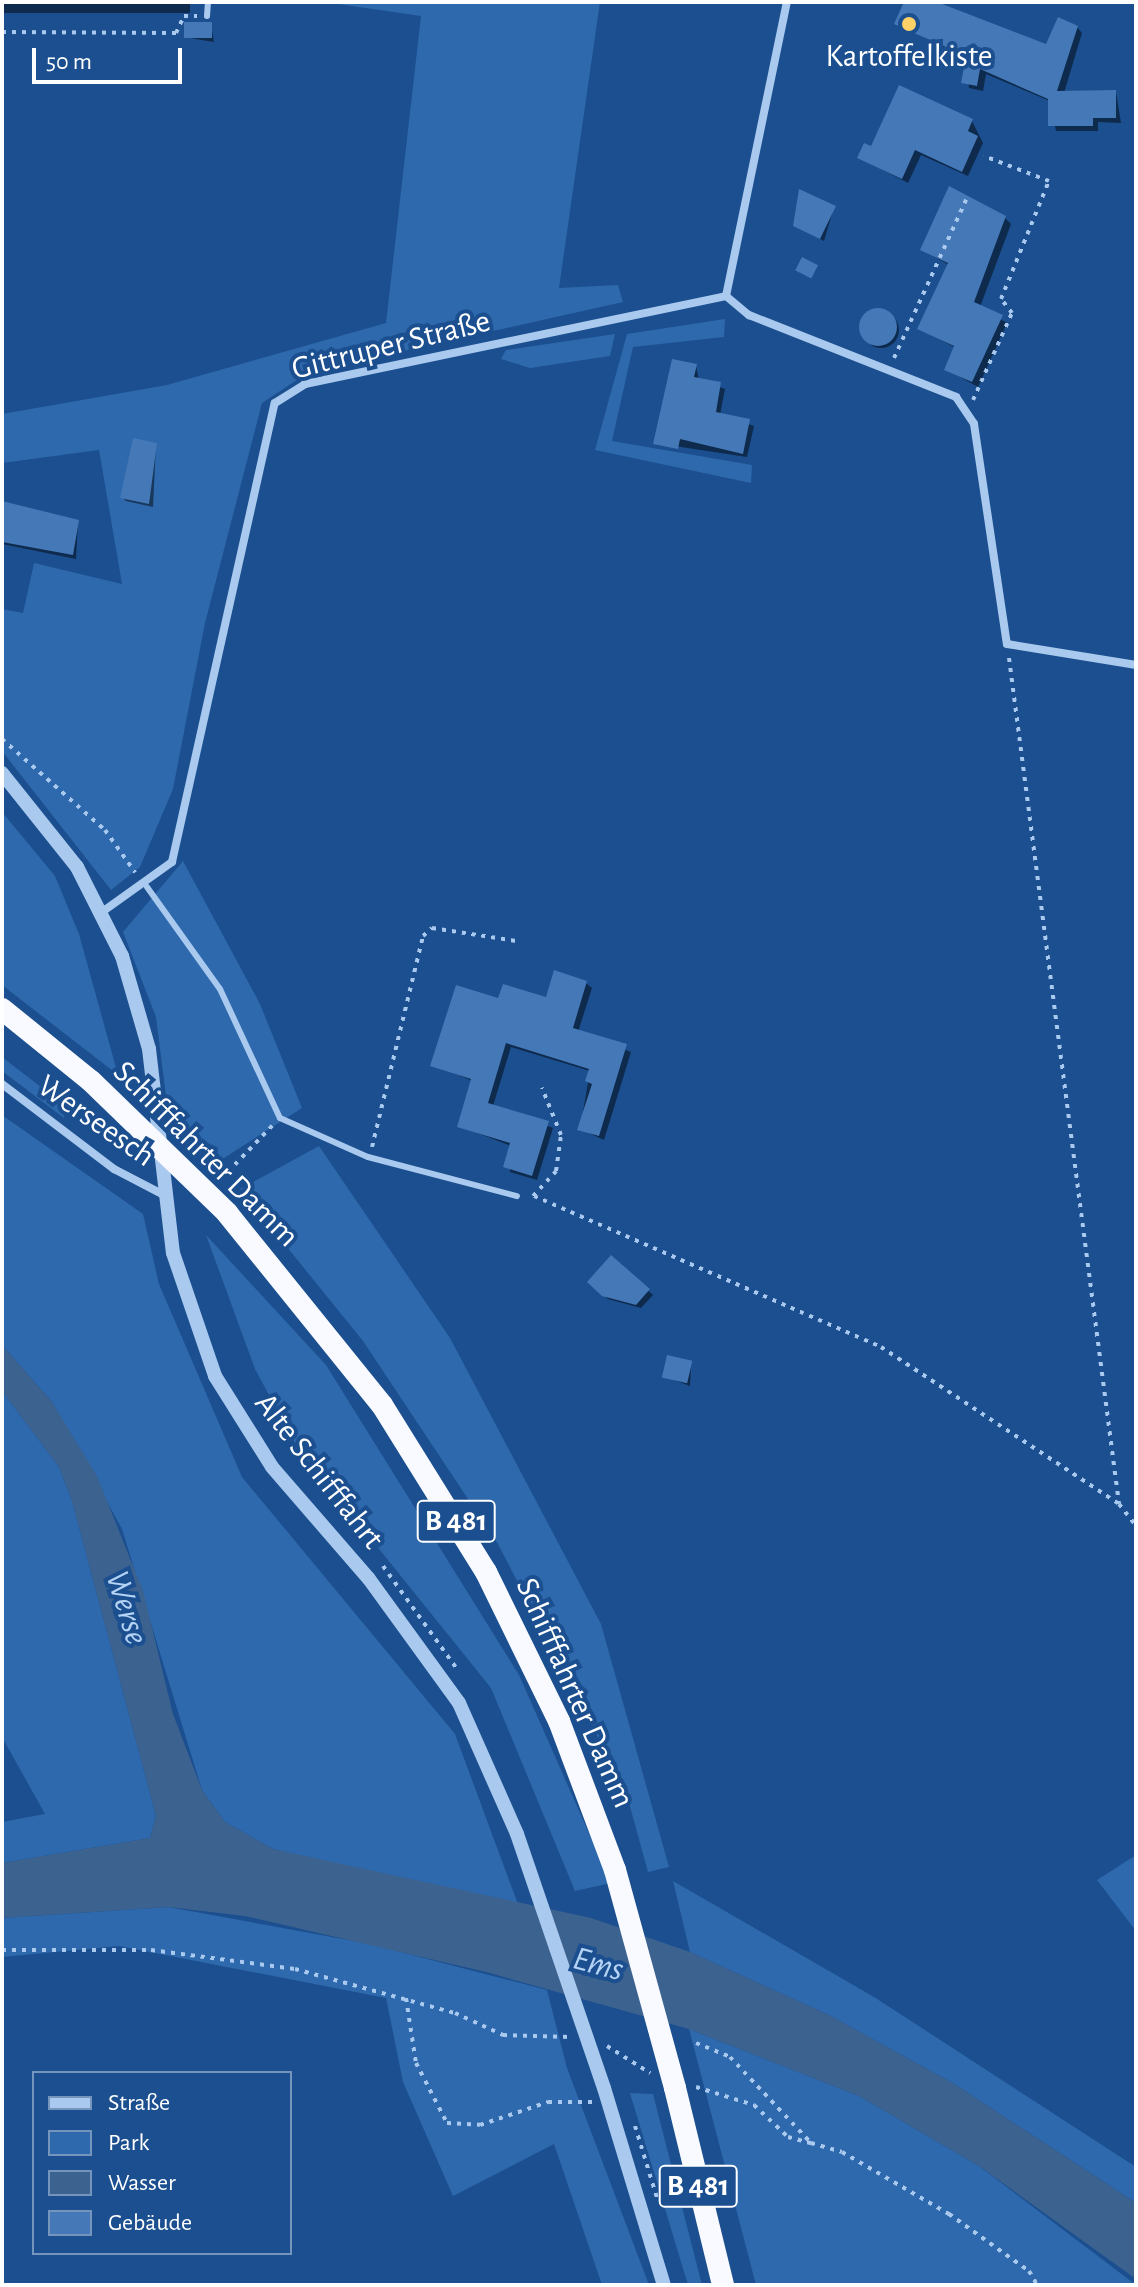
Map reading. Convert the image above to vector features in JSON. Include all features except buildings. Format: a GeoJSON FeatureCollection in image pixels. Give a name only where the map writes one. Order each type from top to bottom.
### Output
{"type":"FeatureCollection","features":[{"type":"Feature","properties":{"kind":"highway","name":"Schifffahrter Damm"},"geometry":{"type":"LineString","coordinates":[[2,1009],[91,1081],[227,1213],[382,1405],[486,1572],[559,1721],[615,1870],[674,2083],[723,2285]]}},
{"type":"Feature","properties":{"kind":"street"},"geometry":{"type":"LineString","coordinates":[[787,2],[726,296],[749,315],[956,397],[968,411],[1007,644],[1136,665]]}},
{"type":"Feature","properties":{"kind":"street","name":"Gittruper Straße"},"geometry":{"type":"LineString","coordinates":[[102,912],[147,887],[175,851],[275,403],[305,384],[726,296]]}},
{"type":"Feature","properties":{"kind":"street","name":"Alte Schifffahrt"},"geometry":{"type":"LineString","coordinates":[[2,773],[52,830],[102,912],[149,1049],[164,1195],[183,1293],[215,1376],[272,1467],[369,1579],[451,1690],[517,1834],[606,2096],[664,2285]]}},
{"type":"Feature","properties":{"kind":"street","name":"Werseesch"},"geometry":{"type":"LineString","coordinates":[[2,1084],[114,1169],[164,1195]]}},
{"type":"Feature","properties":{"kind":"lane"},"geometry":{"type":"LineString","coordinates":[[207,16],[208,2]]}},
{"type":"Feature","properties":{"kind":"lane"},"geometry":{"type":"LineString","coordinates":[[147,887],[220,989],[280,1118],[368,1157],[517,1196]]}},
{"type":"Feature","properties":{"kind":"path"},"geometry":{"type":"LineString","coordinates":[[2,32],[176,33],[184,16],[207,16]]}},
{"type":"Feature","properties":{"kind":"path"},"geometry":{"type":"LineString","coordinates":[[968,411],[1012,313],[1001,299],[1049,181],[984,156]]}},
{"type":"Feature","properties":{"kind":"path"},"geometry":{"type":"LineString","coordinates":[[888,372],[966,200]]}},
{"type":"Feature","properties":{"kind":"path"},"geometry":{"type":"LineString","coordinates":[[1007,644],[1119,1504]]}},
{"type":"Feature","properties":{"kind":"path"},"geometry":{"type":"LineString","coordinates":[[2,739],[105,830],[147,887]]}},
{"type":"Feature","properties":{"kind":"path"},"geometry":{"type":"LineString","coordinates":[[368,1157],[423,936],[432,928],[516,941]]}},
{"type":"Feature","properties":{"kind":"path"},"geometry":{"type":"LineString","coordinates":[[534,1196],[556,1171],[561,1135],[542,1088]]}},
{"type":"Feature","properties":{"kind":"path"},"geometry":{"type":"LineString","coordinates":[[227,1172],[280,1118]]}},
{"type":"Feature","properties":{"kind":"path"},"geometry":{"type":"LineString","coordinates":[[517,1196],[534,1196],[881,1347],[1119,1504],[1136,1526]]}},
{"type":"Feature","properties":{"kind":"path","name":"Alte Schifffahrt"},"geometry":{"type":"LineString","coordinates":[[377,1560],[462,1677]]}},
{"type":"Feature","properties":{"kind":"path"},"geometry":{"type":"LineString","coordinates":[[2,1950],[151,1950],[295,1969],[406,1998],[503,2035],[580,2039]]}},
{"type":"Feature","properties":{"kind":"path"},"geometry":{"type":"LineString","coordinates":[[406,1998],[416,2063],[436,2112],[461,2127],[548,2102],[588,2102]]}},
{"type":"Feature","properties":{"kind":"path"},"geometry":{"type":"LineString","coordinates":[[592,2042],[674,2083],[754,2105],[788,2137],[855,2159],[949,2214],[1029,2271],[1037,2285]]}},
{"type":"Feature","properties":{"kind":"path"},"geometry":{"type":"LineString","coordinates":[[696,2043],[730,2057],[811,2143]]}},
{"type":"Feature","properties":{"kind":"green space"},"geometry":{"type":"Polygon","coordinates":[[[324,2],[600,2],[559,288],[618,285],[623,302],[309,372],[262,403],[205,623],[173,789],[140,867],[111,890],[2,751],[2,609],[23,613],[34,563],[122,584],[99,450],[2,463],[2,414],[167,385],[386,323],[421,16],[324,2]]]}},
{"type":"Feature","properties":{"kind":"green space"},"geometry":{"type":"Polygon","coordinates":[[[725,319],[724,337],[633,347],[612,441],[752,465],[751,483],[595,450],[627,334],[725,319]]]}},
{"type":"Feature","properties":{"kind":"green space"},"geometry":{"type":"Polygon","coordinates":[[[615,334],[610,356],[530,368],[501,359],[506,350],[615,334]]]}},
{"type":"Feature","properties":{"kind":"green space"},"geometry":{"type":"Polygon","coordinates":[[[2,812],[55,876],[79,934],[118,1075],[2,985],[2,812]]]}},
{"type":"Feature","properties":{"kind":"green space"},"geometry":{"type":"Polygon","coordinates":[[[183,861],[260,1004],[302,1108],[210,1167],[170,1128],[156,1017],[123,932],[183,861]]]}},
{"type":"Feature","properties":{"kind":"green space"},"geometry":{"type":"Polygon","coordinates":[[[2,1057],[63,1104],[64,1118],[2,1071],[2,1057]]]}},
{"type":"Feature","properties":{"kind":"green space"},"geometry":{"type":"Polygon","coordinates":[[[2,1115],[143,1214],[159,1284],[242,1477],[455,1734],[519,1907],[273,1849],[225,1822],[202,1790],[122,1529],[52,1402],[2,1345],[2,1115]]]}},
{"type":"Feature","properties":{"kind":"green space"},"geometry":{"type":"Polygon","coordinates":[[[319,1146],[450,1338],[601,1624],[669,1867],[648,1872],[626,1792],[498,1544],[363,1341],[240,1189],[319,1146]]]}},
{"type":"Feature","properties":{"kind":"green space"},"geometry":{"type":"Polygon","coordinates":[[[206,1235],[326,1365],[519,1675],[611,1883],[575,1891],[491,1688],[297,1447],[255,1369],[206,1235]]]}},
{"type":"Feature","properties":{"kind":"green space"},"geometry":{"type":"Polygon","coordinates":[[[2,1391],[59,1467],[72,1501],[156,1816],[150,1838],[2,1863],[2,1822],[45,1814],[2,1737],[2,1391]]]}},
{"type":"Feature","properties":{"kind":"green space"},"geometry":{"type":"Polygon","coordinates":[[[1136,1855],[1136,1931],[1097,1880],[1136,1855]]]}},
{"type":"Feature","properties":{"kind":"green space"},"geometry":{"type":"Polygon","coordinates":[[[673,1881],[874,1997],[1136,2167],[1136,2203],[956,2085],[829,2015],[690,1952],[673,1881]]]}},
{"type":"Feature","properties":{"kind":"green space"},"geometry":{"type":"Polygon","coordinates":[[[168,1907],[370,1944],[547,1990],[567,2068],[649,2285],[602,2285],[554,2144],[453,2196],[403,2082],[386,1998],[119,1946],[2,1957],[2,1918],[168,1907]]]}},
{"type":"Feature","properties":{"kind":"green space"},"geometry":{"type":"Polygon","coordinates":[[[689,2029],[859,2096],[979,2166],[1136,2285],[756,2285],[689,2029]]]}},
{"type":"Feature","properties":{"kind":"green space"},"geometry":{"type":"Polygon","coordinates":[[[630,2093],[653,2094],[702,2285],[688,2285],[630,2093]]]}},
{"type":"Feature","properties":{"kind":"water"},"geometry":{"type":"Polygon","coordinates":[[[2,1345],[52,1402],[97,1476],[143,1591],[173,1714],[202,1790],[225,1822],[273,1849],[591,1918],[690,1952],[829,2015],[956,2085],[1136,2203],[1136,2279],[979,2166],[859,2096],[689,2029],[486,1972],[245,1916],[168,1907],[2,1918],[2,1863],[150,1838],[156,1816],[72,1501],[59,1467],[2,1391],[2,1345]]]}},
{"type":"Feature","properties":{"kind":"place","name":"Kartoffelkiste"},"geometry":{"type":"Point","coordinates":[909,24]}},
{"type":"Feature","properties":{"kind":"water label","name":"Werse"},"geometry":{"type":"Point","coordinates":[126,1608]}},
{"type":"Feature","properties":{"kind":"water label","name":"Ems"},"geometry":{"type":"Point","coordinates":[598,1965]}}]}
